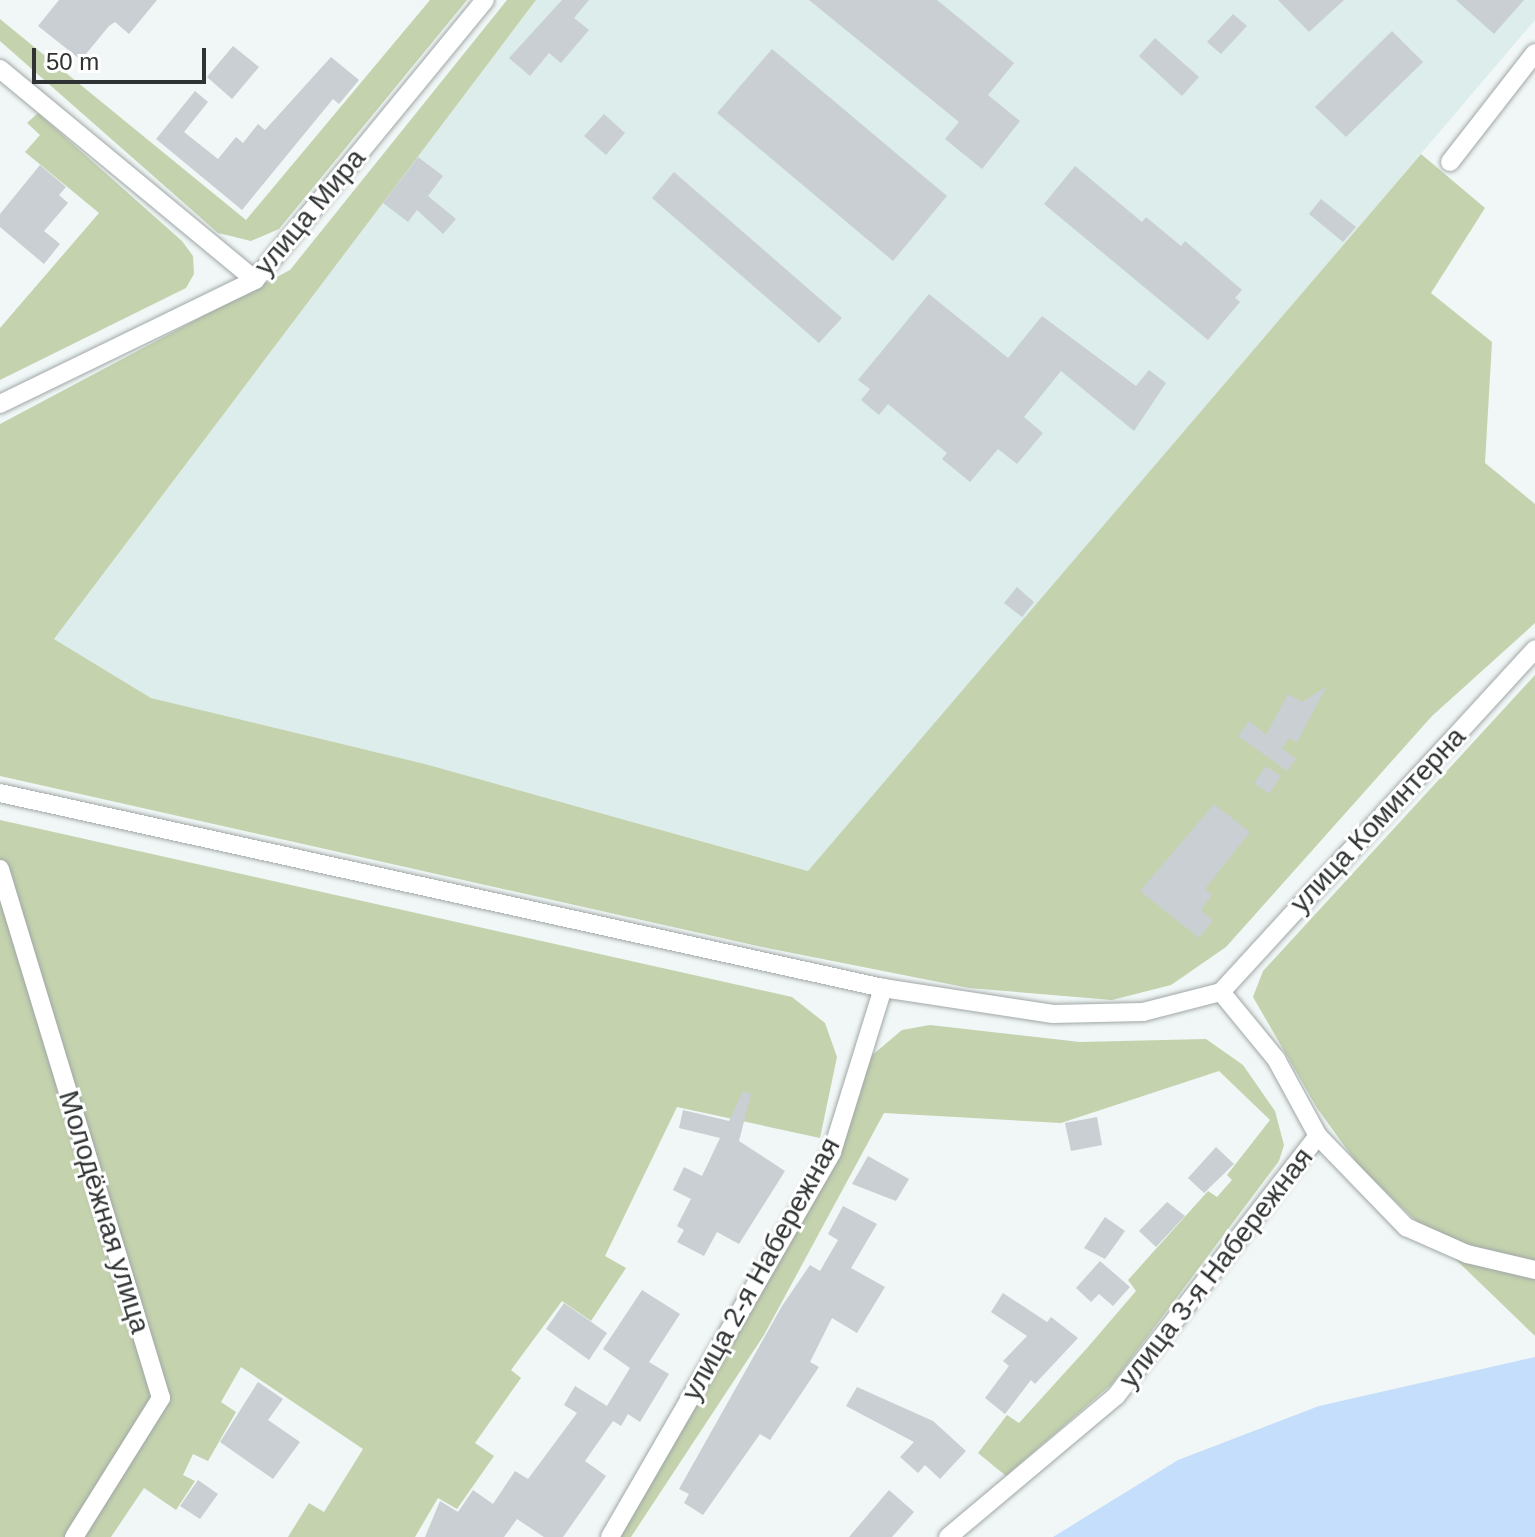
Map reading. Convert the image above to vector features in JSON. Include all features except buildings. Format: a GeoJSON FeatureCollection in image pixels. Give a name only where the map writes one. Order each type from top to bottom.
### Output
{"type":"FeatureCollection","features":[{"type":"Feature","properties":{"kind":"street","name":"улица Мира"},"geometry":{"type":"LineString","coordinates":[[0,404],[255,280],[485,0]]}},
{"type":"Feature","properties":{"kind":"street"},"geometry":{"type":"LineString","coordinates":[[1450,162],[1535,53]]}},
{"type":"Feature","properties":{"kind":"street"},"geometry":{"type":"LineString","coordinates":[[0,69],[255,280]]}},
{"type":"Feature","properties":{"kind":"street","name":"улица Коминтерна"},"geometry":{"type":"LineString","coordinates":[[1221,992],[1535,649]]}},
{"type":"Feature","properties":{"kind":"street"},"geometry":{"type":"LineString","coordinates":[[0,793],[883,988],[1053,1014],[1143,1012],[1221,992],[1276,1059],[1318,1136]]}},
{"type":"Feature","properties":{"kind":"street","name":"Молодёжная улица"},"geometry":{"type":"LineString","coordinates":[[0,869],[161,1398],[74,1537]]}},
{"type":"Feature","properties":{"kind":"street","name":"улица 2-я Набережная"},"geometry":{"type":"LineString","coordinates":[[610,1537],[832,1152],[883,988]]}},
{"type":"Feature","properties":{"kind":"street","name":"улица 3-я Набережная"},"geometry":{"type":"LineString","coordinates":[[948,1537],[1116,1396],[1318,1136],[1406,1227],[1467,1254],[1535,1270]]}},
{"type":"Feature","properties":{"kind":"shaded area"},"geometry":{"type":"Polygon","coordinates":[[[536,0],[1535,0],[1535,20],[809,871],[425,764],[151,698],[54,639],[536,0]]]}},
{"type":"Feature","properties":{"kind":"green space"},"geometry":{"type":"Polygon","coordinates":[[[430,0],[467,0],[279,229],[251,241],[218,233],[0,41],[0,19],[246,220],[430,0]]]}},
{"type":"Feature","properties":{"kind":"green space"},"geometry":{"type":"Polygon","coordinates":[[[507,0],[536,0],[54,639],[151,698],[425,764],[808,871],[1421,154],[1485,208],[1431,293],[1492,342],[1485,463],[1535,504],[1535,623],[1432,716],[1226,947],[1171,985],[1112,1000],[969,988],[762,947],[0,776],[0,424],[290,270],[507,0]]]}},
{"type":"Feature","properties":{"kind":"green space"},"geometry":{"type":"Polygon","coordinates":[[[38,113],[182,241],[193,256],[194,274],[186,288],[0,380],[0,328],[99,213],[25,152],[40,135],[27,123],[38,113]]]}},
{"type":"Feature","properties":{"kind":"green space"},"geometry":{"type":"Polygon","coordinates":[[[1535,675],[1535,1336],[1359,1166],[1317,1108],[1253,997],[1263,971],[1535,675]]]}},
{"type":"Feature","properties":{"kind":"green space"},"geometry":{"type":"Polygon","coordinates":[[[0,820],[792,997],[825,1023],[837,1057],[820,1138],[677,1107],[605,1256],[626,1268],[591,1321],[562,1301],[511,1370],[521,1378],[475,1443],[494,1456],[457,1509],[438,1498],[415,1537],[288,1537],[309,1503],[324,1512],[363,1449],[241,1367],[221,1402],[236,1412],[208,1461],[193,1454],[183,1475],[195,1481],[176,1510],[144,1488],[111,1537],[0,1537],[0,820]]]}},
{"type":"Feature","properties":{"kind":"green space"},"geometry":{"type":"Polygon","coordinates":[[[930,1025],[1080,1042],[1206,1039],[1243,1065],[1275,1111],[1284,1145],[1279,1161],[1112,1384],[1006,1476],[978,1453],[1007,1415],[1019,1423],[1088,1347],[1136,1291],[1128,1280],[1208,1191],[1217,1197],[1232,1180],[1227,1175],[1270,1120],[1219,1071],[1061,1123],[884,1113],[764,1335],[631,1537],[616,1537],[750,1306],[870,1057],[902,1030],[930,1025]]]}},
{"type":"Feature","properties":{"kind":"water"},"geometry":{"type":"Polygon","coordinates":[[[1535,1357],[1535,1537],[1053,1537],[1178,1460],[1319,1406],[1535,1357]]]}}]}
